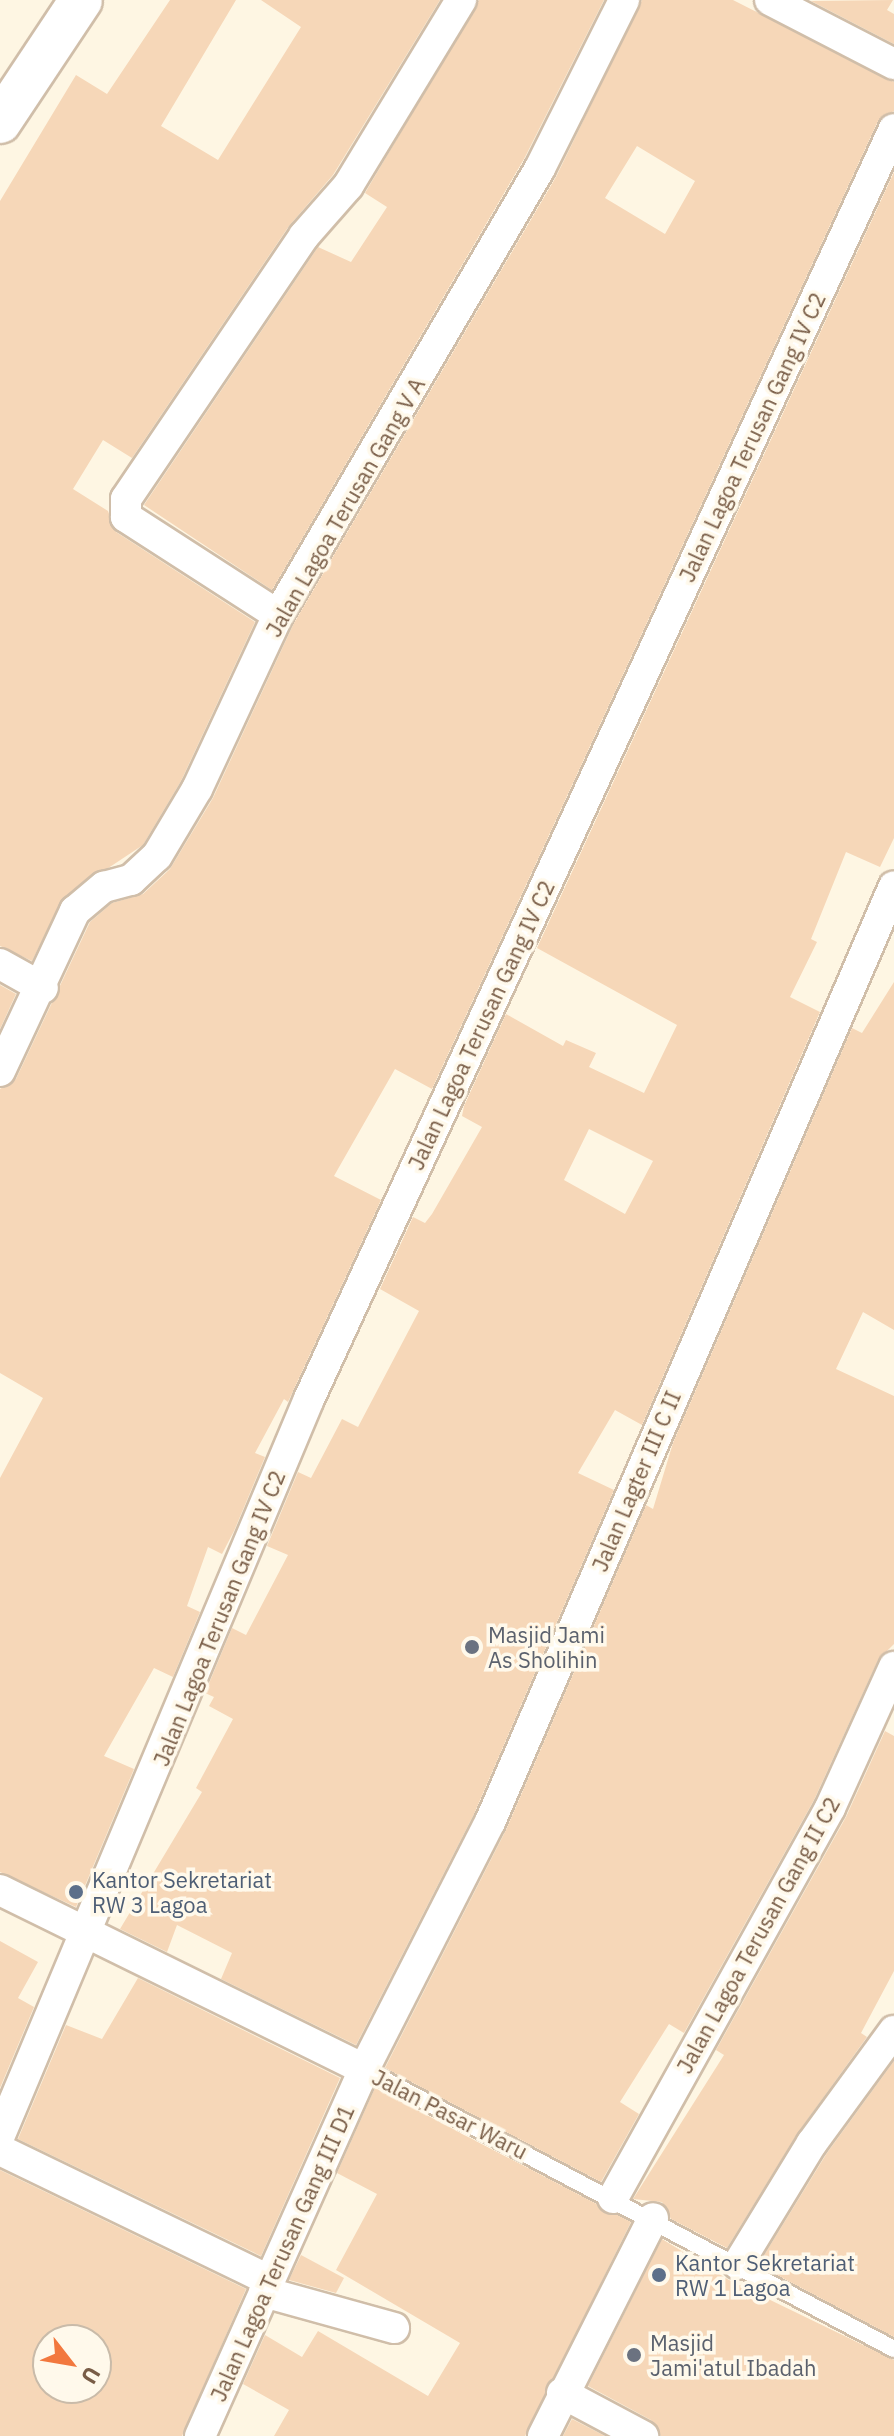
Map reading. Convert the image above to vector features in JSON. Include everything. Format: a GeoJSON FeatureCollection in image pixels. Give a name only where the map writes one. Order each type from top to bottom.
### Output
{"type":"FeatureCollection","features":[{"type":"Feature","properties":{"kind":"street"},"geometry":{"type":"LineString","coordinates":[[5,105],[81,0]]}},
{"type":"Feature","properties":{"kind":"street"},"geometry":{"type":"LineString","coordinates":[[278,615],[126,517],[126,499],[304,236],[348,186],[461,0]]}},
{"type":"Feature","properties":{"kind":"street","name":"Jalan Lagoa Terusan Gang V A"},"geometry":{"type":"LineString","coordinates":[[0,1071],[43,988],[75,911],[104,887],[131,880],[157,856],[197,789],[278,615],[540,168],[624,0]]}},
{"type":"Feature","properties":{"kind":"street"},"geometry":{"type":"LineString","coordinates":[[770,0],[894,64]]}},
{"type":"Feature","properties":{"kind":"street","name":"Jalan Lagoa Terusan Gang IV C2"},"geometry":{"type":"LineString","coordinates":[[0,2135],[89,1931],[309,1399],[894,129]]}},
{"type":"Feature","properties":{"kind":"street","name":"Jalan Lagter III C II"},"geometry":{"type":"LineString","coordinates":[[364,2069],[490,1822],[894,886]]}},
{"type":"Feature","properties":{"kind":"street"},"geometry":{"type":"LineString","coordinates":[[0,964],[43,988]]}},
{"type":"Feature","properties":{"kind":"street","name":"Jalan Lagoa Terusan Gang II C2"},"geometry":{"type":"LineString","coordinates":[[613,2198],[830,1808],[894,1667]]}},
{"type":"Feature","properties":{"kind":"street","name":"Jalan Pasar Waru"},"geometry":{"type":"LineString","coordinates":[[0,1890],[89,1931],[364,2069]]}},
{"type":"Feature","properties":{"kind":"street"},"geometry":{"type":"LineString","coordinates":[[738,2264],[812,2143],[894,2031]]}},
{"type":"Feature","properties":{"kind":"street","name":"Jalan Lagoa Terusan Gang III D1"},"geometry":{"type":"LineString","coordinates":[[200,2436],[364,2069]]}},
{"type":"Feature","properties":{"kind":"street"},"geometry":{"type":"LineString","coordinates":[[0,2150],[267,2286],[394,2328]]}},
{"type":"Feature","properties":{"kind":"street"},"geometry":{"type":"LineString","coordinates":[[543,2436],[562,2393],[653,2218]]}},
{"type":"Feature","properties":{"kind":"street"},"geometry":{"type":"LineString","coordinates":[[562,2393],[643,2436]]}},
{"type":"Feature","properties":{"kind":"lane","name":"Jalan Pasar Waru"},"geometry":{"type":"LineString","coordinates":[[364,2069],[653,2218],[894,2349]]}},
{"type":"Feature","properties":{"kind":"building"},"geometry":{"type":"Polygon","coordinates":[[[170,0],[236,0],[161,126],[218,160],[301,27],[261,0],[440,0],[333,175],[289,226],[132,458],[103,440],[73,489],[108,511],[116,532],[255,622],[181,781],[143,845],[63,898],[32,961],[0,946],[0,201],[76,75],[107,94],[170,0]]]}},
{"type":"Feature","properties":{"kind":"building"},"geometry":{"type":"Polygon","coordinates":[[[479,0],[604,0],[524,159],[272,590],[144,505],[318,247],[351,262],[387,207],[365,193],[479,0]]]}},
{"type":"Feature","properties":{"kind":"building"},"geometry":{"type":"Polygon","coordinates":[[[642,0],[733,0],[894,82],[894,111],[878,121],[432,1089],[395,1069],[334,1176],[381,1200],[288,1402],[284,1399],[255,1453],[265,1457],[234,1531],[222,1554],[208,1547],[187,1606],[200,1612],[173,1677],[154,1668],[104,1756],[134,1769],[76,1907],[0,1872],[0,1478],[43,1398],[0,1373],[0,1089],[16,1079],[90,922],[112,903],[143,894],[170,869],[213,798],[294,623],[556,177],[642,0]],[[637,146],[605,198],[665,234],[695,181],[637,146]]]}},
{"type":"Feature","properties":{"kind":"building"},"geometry":{"type":"Polygon","coordinates":[[[893,0],[887,10],[894,14],[894,44],[811,1],[893,0]]]}},
{"type":"Feature","properties":{"kind":"building"},"geometry":{"type":"Polygon","coordinates":[[[894,172],[894,838],[880,867],[846,852],[811,939],[817,942],[790,997],[820,1012],[642,1425],[615,1410],[578,1473],[614,1490],[474,1814],[356,2045],[221,1979],[232,1953],[177,1925],[167,1952],[120,1929],[202,1792],[196,1788],[233,1719],[209,1706],[214,1697],[205,1693],[232,1628],[246,1635],[288,1555],[267,1546],[298,1472],[311,1478],[342,1419],[358,1427],[419,1311],[380,1289],[413,1217],[425,1223],[432,1214],[482,1127],[462,1116],[464,1106],[506,1014],[563,1046],[566,1040],[596,1053],[589,1067],[644,1093],[677,1025],[537,948],[894,172]],[[589,1129],[564,1180],[625,1214],[653,1161],[589,1129]]]}},
{"type":"Feature","properties":{"kind":"building"},"geometry":{"type":"Polygon","coordinates":[[[894,982],[894,1330],[863,1312],[836,1369],[894,1396],[894,1644],[878,1660],[814,1800],[684,2033],[669,2024],[620,2102],[639,2114],[601,2182],[385,2068],[506,1830],[646,1505],[653,1509],[673,1443],[852,1028],[862,1033],[894,982]]]}},
{"type":"Feature","properties":{"kind":"building"},"geometry":{"type":"Polygon","coordinates":[[[0,985],[16,994],[0,1029],[0,985]]]}},
{"type":"Feature","properties":{"kind":"building"},"geometry":{"type":"Polygon","coordinates":[[[885,1731],[894,1736],[894,1971],[861,2033],[867,2037],[797,2134],[727,2248],[671,2219],[662,2202],[633,2199],[724,2055],[716,2050],[846,1817],[885,1731]]]}},
{"type":"Feature","properties":{"kind":"building"},"geometry":{"type":"Polygon","coordinates":[[[0,1941],[38,1962],[18,1998],[34,2007],[0,2088],[0,1941]]]}},
{"type":"Feature","properties":{"kind":"building"},"geometry":{"type":"Polygon","coordinates":[[[138,1978],[340,2078],[261,2256],[18,2139],[66,2025],[102,2039],[138,1978]]]}},
{"type":"Feature","properties":{"kind":"building"},"geometry":{"type":"Polygon","coordinates":[[[894,2061],[894,2337],[758,2265],[827,2153],[894,2061]]]}},
{"type":"Feature","properties":{"kind":"building"},"geometry":{"type":"Polygon","coordinates":[[[375,2088],[631,2222],[525,2436],[274,2436],[289,2410],[243,2384],[265,2335],[302,2357],[318,2331],[428,2396],[460,2343],[336,2270],[377,2194],[337,2173],[375,2088]]]}},
{"type":"Feature","properties":{"kind":"building"},"geometry":{"type":"Polygon","coordinates":[[[0,2170],[246,2289],[182,2436],[0,2436],[0,2170]]]}},
{"type":"Feature","properties":{"kind":"building"},"geometry":{"type":"Polygon","coordinates":[[[662,2239],[729,2280],[894,2360],[894,2436],[661,2436],[651,2420],[588,2386],[662,2239]]]}},
{"type":"Feature","properties":{"kind":"building"},"geometry":{"type":"Polygon","coordinates":[[[301,2255],[344,2278],[336,2293],[289,2280],[301,2255]]]}},
{"type":"Feature","properties":{"kind":"building"},"geometry":{"type":"Polygon","coordinates":[[[572,2419],[605,2436],[563,2436],[572,2419]]]}},
{"type":"Feature","properties":{"kind":"place","name":"Masjid Jami As Sholihin"},"geometry":{"type":"Point","coordinates":[472,1647]}},
{"type":"Feature","properties":{"kind":"place","name":"Kantor Sekretariat RW 3 Lagoa"},"geometry":{"type":"Point","coordinates":[76,1892]}},
{"type":"Feature","properties":{"kind":"place","name":"Kantor Sekretariat RW 1 Lagoa"},"geometry":{"type":"Point","coordinates":[659,2275]}},
{"type":"Feature","properties":{"kind":"place","name":"Masjid Jami'atul Ibadah"},"geometry":{"type":"Point","coordinates":[634,2355]}}]}
